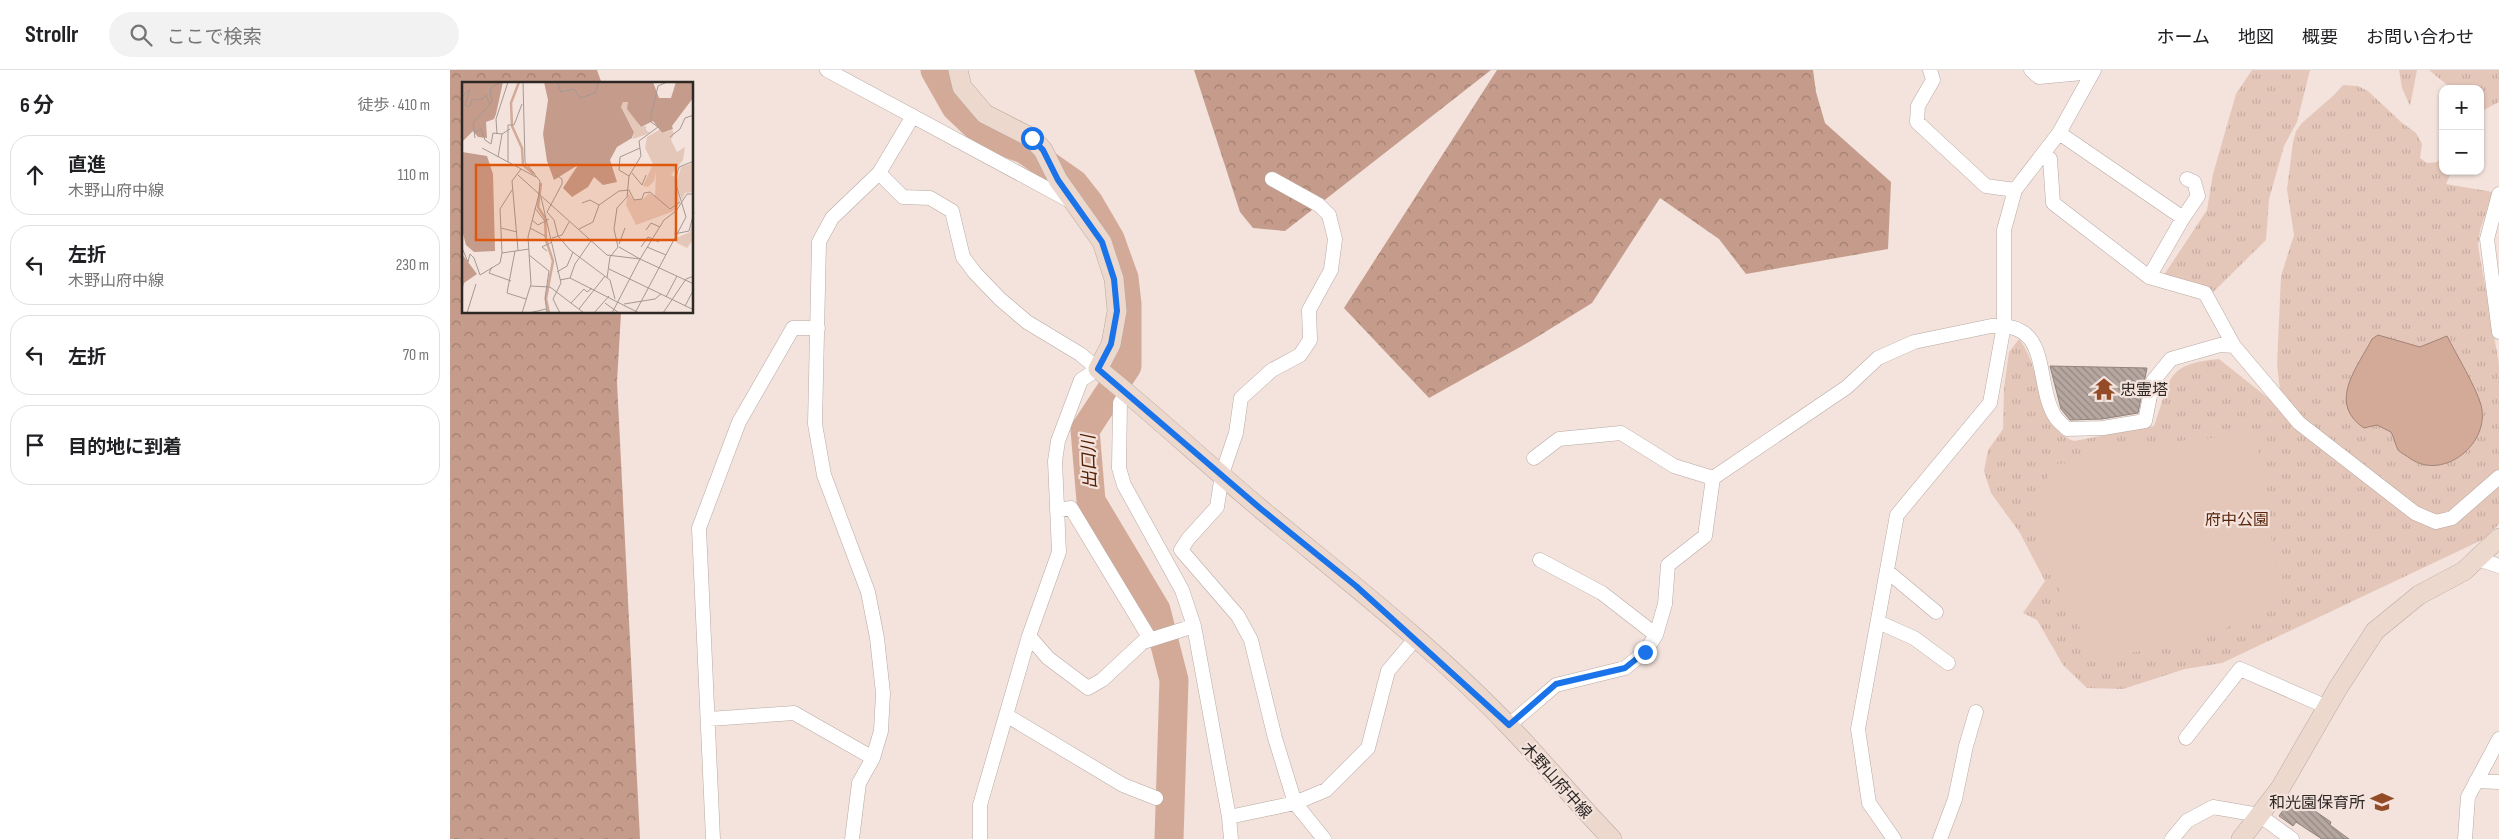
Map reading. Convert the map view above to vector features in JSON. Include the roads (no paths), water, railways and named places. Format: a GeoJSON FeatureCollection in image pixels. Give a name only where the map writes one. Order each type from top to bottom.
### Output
{"type":"FeatureCollection","features":[{"type":"Feature","properties":{"kind":"main road"},"geometry":{"type":"LineString","coordinates":[[958,70],[962,87],[985,114],[1032,138],[1043,150],[1058,180],[1102,242],[1114,279],[1117,311],[1111,344],[1101,371]]}},
{"type":"Feature","properties":{"kind":"main road","name":"木野山府中線"},"geometry":{"type":"LineString","coordinates":[[1101,371],[1356,586],[1509,725],[1612,839]]}},
{"type":"Feature","properties":{"kind":"main road"},"geometry":{"type":"LineString","coordinates":[[2241,839],[2281,787],[2327,707],[2375,631],[2419,595],[2464,571],[2499,538]]}},
{"type":"Feature","properties":{"kind":"street"},"geometry":{"type":"LineString","coordinates":[[827,70],[1077,205]]}},
{"type":"Feature","properties":{"kind":"street"},"geometry":{"type":"LineString","coordinates":[[1930,70],[1933,80],[1918,106],[1917,122],[1986,186],[2015,190]]}},
{"type":"Feature","properties":{"kind":"street"},"geometry":{"type":"LineString","coordinates":[[2031,70],[2039,77],[2093,71]]}},
{"type":"Feature","properties":{"kind":"street"},"geometry":{"type":"LineString","coordinates":[[1894,839],[1869,803],[1858,729],[1898,515],[1990,403],[2004,325],[2004,230],[2015,190],[2059,133],[2093,71]]}},
{"type":"Feature","properties":{"kind":"street"},"geometry":{"type":"LineString","coordinates":[[852,839],[859,783],[873,758],[881,731],[883,693],[878,638],[868,592],[824,474],[815,424],[820,242],[832,218],[879,174],[913,116]]}},
{"type":"Feature","properties":{"kind":"street"},"geometry":{"type":"LineString","coordinates":[[2059,133],[2183,218]]}},
{"type":"Feature","properties":{"kind":"street"},"geometry":{"type":"LineString","coordinates":[[2042,155],[2050,158],[2053,203],[2149,277],[2205,293],[2234,346],[2298,423],[2415,513],[2436,522],[2452,518],[2499,477]]}},
{"type":"Feature","properties":{"kind":"street"},"geometry":{"type":"LineString","coordinates":[[879,174],[903,197],[930,198],[952,211],[963,257],[975,273],[1000,299],[1027,322],[1080,354],[1101,371],[1081,380],[1058,441],[1056,461],[1058,552],[1029,636],[980,805],[980,839]]}},
{"type":"Feature","properties":{"kind":"street"},"geometry":{"type":"LineString","coordinates":[[1272,179],[1319,205],[1329,215],[1335,239],[1330,270],[1309,310],[1310,340],[1300,355],[1272,370],[1241,398],[1236,433],[1222,474],[1218,506],[1188,539],[1181,550],[1238,616],[1251,640],[1275,738],[1295,803],[1324,839]]}},
{"type":"Feature","properties":{"kind":"street"},"geometry":{"type":"LineString","coordinates":[[2149,277],[2198,196],[2194,182],[2187,180]]}},
{"type":"Feature","properties":{"kind":"street"},"geometry":{"type":"LineString","coordinates":[[2499,194],[2486,239],[2499,332]]}},
{"type":"Feature","properties":{"kind":"street"},"geometry":{"type":"LineString","coordinates":[[1509,725],[1556,684],[1625,668],[1645,652],[1656,635],[1665,604],[1668,565],[1705,536],[1713,478],[1847,387],[1878,358],[1914,342],[2004,325],[2020,328],[2033,342],[2056,418],[2068,429],[2103,428],[2145,421],[2154,380],[2171,359],[2220,345],[2234,346]]}},
{"type":"Feature","properties":{"kind":"street"},"geometry":{"type":"LineString","coordinates":[[713,839],[699,528],[739,422],[793,328],[818,328]]}},
{"type":"Feature","properties":{"kind":"street"},"geometry":{"type":"LineString","coordinates":[[1127,391],[1120,403],[1119,468],[1124,485],[1182,590],[1194,626],[1229,817],[1231,839]]}},
{"type":"Feature","properties":{"kind":"street"},"geometry":{"type":"LineString","coordinates":[[1534,458],[1559,439],[1621,434],[1674,466],[1713,478]]}},
{"type":"Feature","properties":{"kind":"street"},"geometry":{"type":"LineString","coordinates":[[1057,510],[1071,508],[1150,639]]}},
{"type":"Feature","properties":{"kind":"street"},"geometry":{"type":"LineString","coordinates":[[2478,559],[2499,566]]}},
{"type":"Feature","properties":{"kind":"street"},"geometry":{"type":"LineString","coordinates":[[1540,560],[1602,593],[1656,635]]}},
{"type":"Feature","properties":{"kind":"street"},"geometry":{"type":"LineString","coordinates":[[1887,571],[1936,612]]}},
{"type":"Feature","properties":{"kind":"street"},"geometry":{"type":"LineString","coordinates":[[1878,622],[1914,638],[1948,663]]}},
{"type":"Feature","properties":{"kind":"street"},"geometry":{"type":"LineString","coordinates":[[1029,636],[1048,658],[1088,688],[1102,680],[1142,642],[1194,626]]}},
{"type":"Feature","properties":{"kind":"street"},"geometry":{"type":"LineString","coordinates":[[1229,817],[1295,803],[1326,790],[1368,748],[1388,671],[1415,639]]}},
{"type":"Feature","properties":{"kind":"street"},"geometry":{"type":"LineString","coordinates":[[2186,738],[2240,669],[2327,707]]}},
{"type":"Feature","properties":{"kind":"street"},"geometry":{"type":"LineString","coordinates":[[1940,839],[1955,799],[1966,746],[1976,712]]}},
{"type":"Feature","properties":{"kind":"street"},"geometry":{"type":"LineString","coordinates":[[709,719],[794,713],[873,758]]}},
{"type":"Feature","properties":{"kind":"street"},"geometry":{"type":"LineString","coordinates":[[1006,715],[1123,785],[1156,798]]}},
{"type":"Feature","properties":{"kind":"street"},"geometry":{"type":"LineString","coordinates":[[2465,839],[2468,797],[2499,739]]}},
{"type":"Feature","properties":{"kind":"street"},"geometry":{"type":"LineString","coordinates":[[2476,781],[2499,782]]}},
{"type":"Feature","properties":{"kind":"street"},"geometry":{"type":"LineString","coordinates":[[2172,839],[2187,821],[2213,807],[2259,815],[2292,839]]}},
{"type":"Feature","properties":{"kind":"waterway","name":"出口川"},"geometry":{"type":"LineString","coordinates":[[935,70],[956,107],[976,126],[990,137],[1024,149],[1074,184],[1089,203],[1110,239],[1124,278],[1127,304],[1127,366],[1085,430],[1091,501],[1156,610],[1174,680],[1169,839]]}},
{"type":"Feature","properties":{"kind":"place","name":"忠霊塔"},"geometry":{"type":"Point","coordinates":[2104,389]}},
{"type":"Feature","properties":{"kind":"place","name":"和光園保育所"},"geometry":{"type":"Point","coordinates":[2382,802]}},
{"type":"Feature","properties":{"kind":"park label","name":"府中公園"},"geometry":{"type":"Point","coordinates":[2237,519]}}]}
